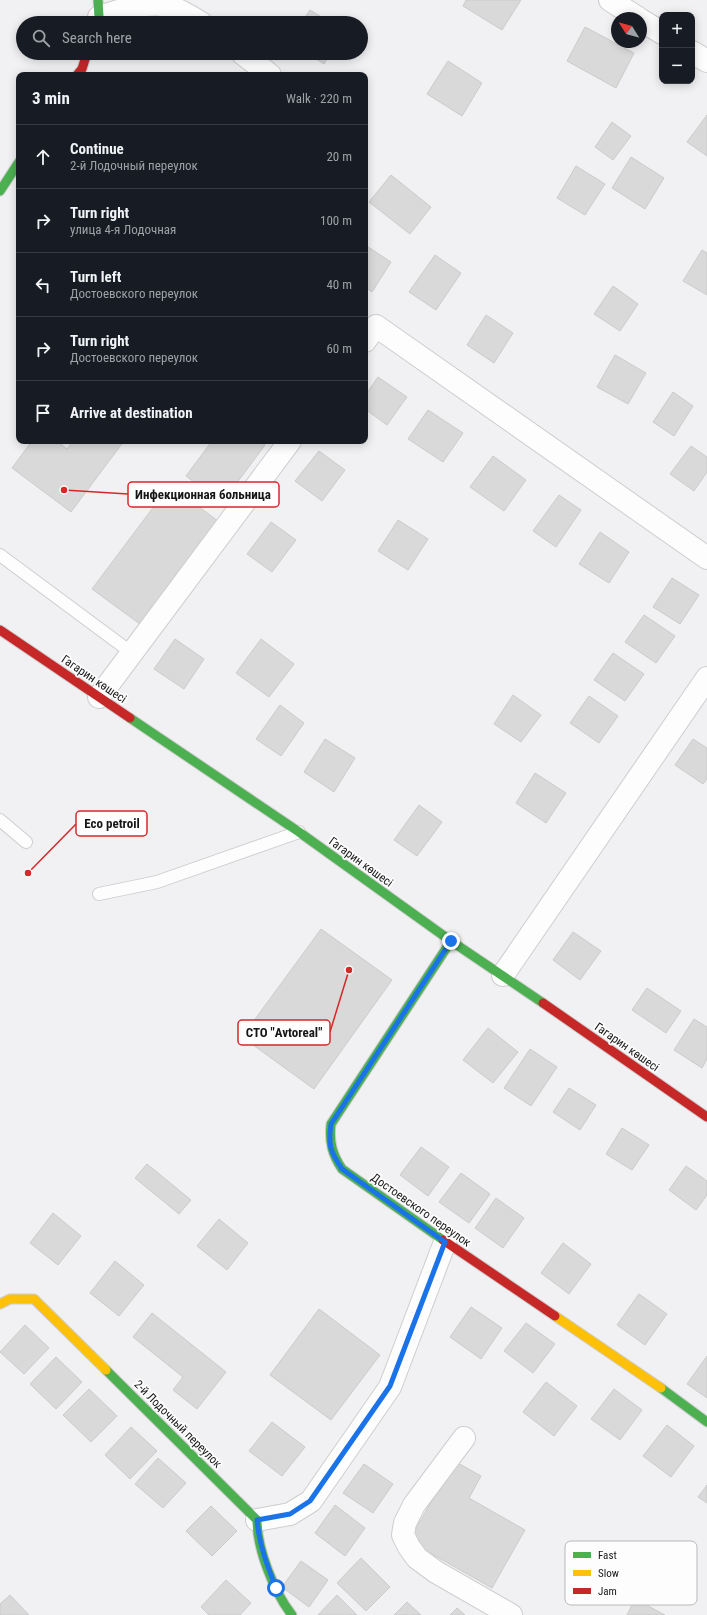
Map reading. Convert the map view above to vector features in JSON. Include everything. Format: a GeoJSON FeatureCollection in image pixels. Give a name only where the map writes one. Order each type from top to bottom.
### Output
{"type":"FeatureCollection","features":[{"type":"Feature","properties":{"kind":"main road"},"geometry":{"type":"LineString","coordinates":[[80,72],[85,60]]}},
{"type":"Feature","properties":{"kind":"main road"},"geometry":{"type":"LineString","coordinates":[[0,191],[16,167]]}},
{"type":"Feature","properties":{"kind":"main road","name":"Гагарин көшесі"},"geometry":{"type":"LineString","coordinates":[[0,630],[299,832],[451,941],[503,975],[707,1117]]}},
{"type":"Feature","properties":{"kind":"main road","name":"Достоевского переулок"},"geometry":{"type":"LineString","coordinates":[[451,941],[331,1124],[329,1140],[332,1154],[342,1169],[445,1242],[659,1386],[707,1422]]}},
{"type":"Feature","properties":{"kind":"main road","name":"2-й Лодочный переулок"},"geometry":{"type":"LineString","coordinates":[[0,1304],[10,1299],[34,1299],[257,1520]]}},
{"type":"Feature","properties":{"kind":"main road"},"geometry":{"type":"LineString","coordinates":[[257,1520],[263,1554],[276,1588],[292,1615]]}},
{"type":"Feature","properties":{"kind":"street"},"geometry":{"type":"LineString","coordinates":[[610,0],[629,12]]}},
{"type":"Feature","properties":{"kind":"street"},"geometry":{"type":"LineString","coordinates":[[98,13],[140,6],[164,5],[189,16]]}},
{"type":"Feature","properties":{"kind":"street"},"geometry":{"type":"LineString","coordinates":[[647,24],[659,31]]}},
{"type":"Feature","properties":{"kind":"street"},"geometry":{"type":"LineString","coordinates":[[695,54],[707,62]]}},
{"type":"Feature","properties":{"kind":"street"},"geometry":{"type":"LineString","coordinates":[[251,60],[266,72]]}},
{"type":"Feature","properties":{"kind":"street"},"geometry":{"type":"LineString","coordinates":[[368,337],[376,326],[707,558]]}},
{"type":"Feature","properties":{"kind":"street"},"geometry":{"type":"LineString","coordinates":[[99,697],[288,444]]}},
{"type":"Feature","properties":{"kind":"street"},"geometry":{"type":"LineString","coordinates":[[503,975],[707,678]]}},
{"type":"Feature","properties":{"kind":"street"},"geometry":{"type":"LineString","coordinates":[[257,1520],[290,1514],[310,1501],[390,1386],[445,1242]]}},
{"type":"Feature","properties":{"kind":"street"},"geometry":{"type":"LineString","coordinates":[[464,1438],[414,1505],[405,1522],[404,1535],[409,1547],[417,1558],[436,1572],[511,1615]]}},
{"type":"Feature","properties":{"kind":"lane"},"geometry":{"type":"LineString","coordinates":[[0,555],[132,653]]}},
{"type":"Feature","properties":{"kind":"lane"},"geometry":{"type":"LineString","coordinates":[[0,820],[26,842]]}},
{"type":"Feature","properties":{"kind":"lane"},"geometry":{"type":"LineString","coordinates":[[99,894],[157,882],[299,832]]}},
{"type":"Feature","properties":{"kind":"building"},"geometry":{"type":"Polygon","coordinates":[[[466,0],[521,0],[502,30],[463,6],[466,0]]]}},
{"type":"Feature","properties":{"kind":"building"},"geometry":{"type":"Polygon","coordinates":[[[310,10],[320,16],[306,16],[310,10]]]}},
{"type":"Feature","properties":{"kind":"building"},"geometry":{"type":"Polygon","coordinates":[[[585,27],[611,41],[611,48],[625,48],[634,53],[616,88],[567,61],[585,27]]]}},
{"type":"Feature","properties":{"kind":"building"},"geometry":{"type":"Polygon","coordinates":[[[318,60],[326,60],[324,64],[318,60]]]}},
{"type":"Feature","properties":{"kind":"building"},"geometry":{"type":"Polygon","coordinates":[[[448,61],[482,83],[462,116],[427,94],[448,61]]]}},
{"type":"Feature","properties":{"kind":"building"},"geometry":{"type":"Polygon","coordinates":[[[707,115],[707,156],[687,142],[707,115]]]}},
{"type":"Feature","properties":{"kind":"building"},"geometry":{"type":"Polygon","coordinates":[[[612,122],[631,136],[613,160],[595,147],[612,122]]]}},
{"type":"Feature","properties":{"kind":"building"},"geometry":{"type":"Polygon","coordinates":[[[631,157],[664,178],[645,209],[612,188],[631,157]]]}},
{"type":"Feature","properties":{"kind":"building"},"geometry":{"type":"Polygon","coordinates":[[[576,166],[605,184],[585,215],[557,198],[576,166]]]}},
{"type":"Feature","properties":{"kind":"building"},"geometry":{"type":"Polygon","coordinates":[[[391,175],[431,207],[410,234],[369,202],[391,175]]]}},
{"type":"Feature","properties":{"kind":"building"},"geometry":{"type":"Polygon","coordinates":[[[368,247],[391,262],[372,292],[368,289],[368,247]]]}},
{"type":"Feature","properties":{"kind":"building"},"geometry":{"type":"Polygon","coordinates":[[[702,250],[707,253],[707,295],[683,281],[702,250]]]}},
{"type":"Feature","properties":{"kind":"building"},"geometry":{"type":"Polygon","coordinates":[[[435,255],[461,273],[436,310],[409,292],[435,255]]]}},
{"type":"Feature","properties":{"kind":"building"},"geometry":{"type":"Polygon","coordinates":[[[613,286],[638,304],[620,331],[594,314],[613,286]]]}},
{"type":"Feature","properties":{"kind":"building"},"geometry":{"type":"Polygon","coordinates":[[[486,315],[513,333],[494,363],[467,345],[486,315]]]}},
{"type":"Feature","properties":{"kind":"building"},"geometry":{"type":"Polygon","coordinates":[[[615,355],[646,373],[628,404],[597,387],[615,355]]]}},
{"type":"Feature","properties":{"kind":"building"},"geometry":{"type":"Polygon","coordinates":[[[378,377],[407,397],[387,425],[368,411],[368,392],[378,377]]]}},
{"type":"Feature","properties":{"kind":"building"},"geometry":{"type":"Polygon","coordinates":[[[673,392],[693,406],[674,436],[653,422],[673,392]]]}},
{"type":"Feature","properties":{"kind":"building"},"geometry":{"type":"Polygon","coordinates":[[[428,410],[463,433],[443,462],[408,439],[428,410]]]}},
{"type":"Feature","properties":{"kind":"building"},"geometry":{"type":"Polygon","coordinates":[[[30,444],[61,444],[67,449],[71,444],[122,444],[71,512],[12,468],[30,444]]]}},
{"type":"Feature","properties":{"kind":"building"},"geometry":{"type":"Polygon","coordinates":[[[210,444],[265,445],[222,503],[186,476],[210,444]]]}},
{"type":"Feature","properties":{"kind":"building"},"geometry":{"type":"Polygon","coordinates":[[[691,446],[707,457],[707,472],[694,491],[670,474],[691,446]]]}},
{"type":"Feature","properties":{"kind":"building"},"geometry":{"type":"Polygon","coordinates":[[[319,451],[345,470],[322,501],[295,481],[319,451]]]}},
{"type":"Feature","properties":{"kind":"building"},"geometry":{"type":"Polygon","coordinates":[[[493,456],[526,480],[504,511],[470,487],[493,456]]]}},
{"type":"Feature","properties":{"kind":"building"},"geometry":{"type":"Polygon","coordinates":[[[170,485],[222,524],[144,627],[92,589],[170,485]]]}},
{"type":"Feature","properties":{"kind":"building"},"geometry":{"type":"Polygon","coordinates":[[[559,495],[581,510],[556,547],[533,531],[559,495]]]}},
{"type":"Feature","properties":{"kind":"building"},"geometry":{"type":"Polygon","coordinates":[[[398,520],[428,539],[408,570],[378,551],[398,520]]]}},
{"type":"Feature","properties":{"kind":"building"},"geometry":{"type":"Polygon","coordinates":[[[271,522],[296,540],[272,572],[247,554],[271,522]]]}},
{"type":"Feature","properties":{"kind":"building"},"geometry":{"type":"Polygon","coordinates":[[[600,532],[629,552],[609,583],[579,564],[600,532]]]}},
{"type":"Feature","properties":{"kind":"building"},"geometry":{"type":"Polygon","coordinates":[[[672,578],[699,595],[680,624],[653,607],[672,578]]]}},
{"type":"Feature","properties":{"kind":"building"},"geometry":{"type":"Polygon","coordinates":[[[644,615],[675,636],[656,663],[625,642],[644,615]]]}},
{"type":"Feature","properties":{"kind":"building"},"geometry":{"type":"Polygon","coordinates":[[[175,639],[204,659],[184,689],[154,669],[175,639]]]}},
{"type":"Feature","properties":{"kind":"building"},"geometry":{"type":"Polygon","coordinates":[[[261,639],[294,664],[269,697],[236,673],[261,639]]]}},
{"type":"Feature","properties":{"kind":"building"},"geometry":{"type":"Polygon","coordinates":[[[613,653],[644,674],[625,701],[594,680],[613,653]]]}},
{"type":"Feature","properties":{"kind":"building"},"geometry":{"type":"Polygon","coordinates":[[[513,695],[541,715],[521,742],[494,724],[513,695]]]}},
{"type":"Feature","properties":{"kind":"building"},"geometry":{"type":"Polygon","coordinates":[[[589,696],[618,716],[599,743],[570,723],[589,696]]]}},
{"type":"Feature","properties":{"kind":"building"},"geometry":{"type":"Polygon","coordinates":[[[280,705],[304,723],[281,756],[256,739],[280,705]]]}},
{"type":"Feature","properties":{"kind":"building"},"geometry":{"type":"Polygon","coordinates":[[[325,739],[355,758],[334,792],[304,772],[325,739]]]}},
{"type":"Feature","properties":{"kind":"building"},"geometry":{"type":"Polygon","coordinates":[[[693,739],[707,748],[707,779],[703,784],[675,765],[693,739]]]}},
{"type":"Feature","properties":{"kind":"building"},"geometry":{"type":"Polygon","coordinates":[[[535,773],[566,793],[546,823],[516,803],[535,773]]]}},
{"type":"Feature","properties":{"kind":"building"},"geometry":{"type":"Polygon","coordinates":[[[419,805],[442,822],[417,856],[394,840],[419,805]]]}},
{"type":"Feature","properties":{"kind":"building"},"geometry":{"type":"Polygon","coordinates":[[[321,929],[392,980],[314,1089],[242,1037],[321,929]]]}},
{"type":"Feature","properties":{"kind":"building"},"geometry":{"type":"Polygon","coordinates":[[[573,932],[601,951],[580,980],[553,960],[573,932]]]}},
{"type":"Feature","properties":{"kind":"building"},"geometry":{"type":"Polygon","coordinates":[[[647,988],[681,1011],[666,1033],[632,1010],[647,988]]]}},
{"type":"Feature","properties":{"kind":"building"},"geometry":{"type":"Polygon","coordinates":[[[694,1019],[707,1027],[707,1059],[702,1068],[674,1050],[694,1019]]]}},
{"type":"Feature","properties":{"kind":"building"},"geometry":{"type":"Polygon","coordinates":[[[488,1028],[518,1052],[493,1083],[463,1060],[488,1028]]]}},
{"type":"Feature","properties":{"kind":"building"},"geometry":{"type":"Polygon","coordinates":[[[530,1049],[557,1067],[531,1106],[504,1088],[530,1049]]]}},
{"type":"Feature","properties":{"kind":"building"},"geometry":{"type":"Polygon","coordinates":[[[569,1088],[596,1105],[580,1130],[553,1112],[569,1088]]]}},
{"type":"Feature","properties":{"kind":"building"},"geometry":{"type":"Polygon","coordinates":[[[622,1128],[649,1145],[632,1170],[606,1154],[622,1128]]]}},
{"type":"Feature","properties":{"kind":"building"},"geometry":{"type":"Polygon","coordinates":[[[421,1147],[449,1167],[428,1196],[400,1175],[421,1147]]]}},
{"type":"Feature","properties":{"kind":"building"},"geometry":{"type":"Polygon","coordinates":[[[147,1164],[191,1200],[179,1214],[135,1178],[147,1164]]]}},
{"type":"Feature","properties":{"kind":"building"},"geometry":{"type":"Polygon","coordinates":[[[686,1166],[707,1181],[707,1195],[696,1210],[669,1190],[686,1166]]]}},
{"type":"Feature","properties":{"kind":"building"},"geometry":{"type":"Polygon","coordinates":[[[461,1173],[490,1194],[469,1223],[439,1202],[461,1173]]]}},
{"type":"Feature","properties":{"kind":"building"},"geometry":{"type":"Polygon","coordinates":[[[496,1198],[524,1218],[503,1248],[475,1228],[496,1198]]]}},
{"type":"Feature","properties":{"kind":"building"},"geometry":{"type":"Polygon","coordinates":[[[53,1213],[81,1236],[58,1265],[30,1243],[53,1213]]]}},
{"type":"Feature","properties":{"kind":"building"},"geometry":{"type":"Polygon","coordinates":[[[219,1219],[248,1243],[227,1270],[197,1246],[219,1219]]]}},
{"type":"Feature","properties":{"kind":"building"},"geometry":{"type":"Polygon","coordinates":[[[563,1243],[591,1264],[569,1294],[541,1273],[563,1243]]]}},
{"type":"Feature","properties":{"kind":"building"},"geometry":{"type":"Polygon","coordinates":[[[115,1261],[144,1285],[119,1316],[90,1293],[115,1261]]]}},
{"type":"Feature","properties":{"kind":"building"},"geometry":{"type":"Polygon","coordinates":[[[639,1294],[667,1314],[645,1345],[617,1325],[639,1294]]]}},
{"type":"Feature","properties":{"kind":"building"},"geometry":{"type":"Polygon","coordinates":[[[471,1307],[502,1328],[481,1359],[450,1337],[471,1307]]]}},
{"type":"Feature","properties":{"kind":"building"},"geometry":{"type":"Polygon","coordinates":[[[319,1309],[380,1355],[331,1420],[270,1375],[319,1309]]]}},
{"type":"Feature","properties":{"kind":"building"},"geometry":{"type":"Polygon","coordinates":[[[152,1313],[226,1372],[197,1409],[173,1390],[183,1377],[133,1337],[152,1313]]]}},
{"type":"Feature","properties":{"kind":"building"},"geometry":{"type":"Polygon","coordinates":[[[526,1323],[555,1344],[533,1373],[504,1351],[526,1323]]]}},
{"type":"Feature","properties":{"kind":"building"},"geometry":{"type":"Polygon","coordinates":[[[25,1325],[49,1348],[24,1374],[0,1352],[25,1325]]]}},
{"type":"Feature","properties":{"kind":"building"},"geometry":{"type":"Polygon","coordinates":[[[707,1356],[707,1398],[687,1384],[707,1356]]]}},
{"type":"Feature","properties":{"kind":"building"},"geometry":{"type":"Polygon","coordinates":[[[56,1357],[82,1382],[56,1409],[30,1384],[56,1357]]]}},
{"type":"Feature","properties":{"kind":"building"},"geometry":{"type":"Polygon","coordinates":[[[546,1382],[577,1406],[554,1436],[523,1412],[546,1382]]]}},
{"type":"Feature","properties":{"kind":"building"},"geometry":{"type":"Polygon","coordinates":[[[89,1389],[117,1416],[91,1442],[63,1415],[89,1389]]]}},
{"type":"Feature","properties":{"kind":"building"},"geometry":{"type":"Polygon","coordinates":[[[614,1389],[642,1410],[620,1440],[591,1419],[614,1389]]]}},
{"type":"Feature","properties":{"kind":"building"},"geometry":{"type":"Polygon","coordinates":[[[272,1422],[305,1447],[282,1476],[249,1451],[272,1422]]]}},
{"type":"Feature","properties":{"kind":"building"},"geometry":{"type":"Polygon","coordinates":[[[667,1425],[694,1446],[671,1477],[643,1456],[667,1425]]]}},
{"type":"Feature","properties":{"kind":"building"},"geometry":{"type":"Polygon","coordinates":[[[131,1427],[157,1451],[130,1479],[105,1455],[131,1427]]]}},
{"type":"Feature","properties":{"kind":"building"},"geometry":{"type":"Polygon","coordinates":[[[158,1458],[186,1483],[163,1508],[135,1484],[158,1458]]]}},
{"type":"Feature","properties":{"kind":"building"},"geometry":{"type":"Polygon","coordinates":[[[456,1462],[481,1476],[469,1498],[525,1530],[492,1588],[409,1541],[442,1483],[444,1484],[456,1462]]]}},
{"type":"Feature","properties":{"kind":"building"},"geometry":{"type":"Polygon","coordinates":[[[364,1464],[393,1484],[373,1513],[343,1493],[364,1464]]]}},
{"type":"Feature","properties":{"kind":"building"},"geometry":{"type":"Polygon","coordinates":[[[707,1485],[707,1503],[698,1497],[707,1485]]]}},
{"type":"Feature","properties":{"kind":"building"},"geometry":{"type":"Polygon","coordinates":[[[335,1505],[365,1528],[345,1556],[315,1533],[335,1505]]]}},
{"type":"Feature","properties":{"kind":"building"},"geometry":{"type":"Polygon","coordinates":[[[211,1506],[237,1531],[212,1556],[186,1531],[211,1506]]]}},
{"type":"Feature","properties":{"kind":"building"},"geometry":{"type":"Polygon","coordinates":[[[361,1558],[390,1587],[366,1611],[337,1583],[361,1558]]]}},
{"type":"Feature","properties":{"kind":"building"},"geometry":{"type":"Polygon","coordinates":[[[301,1561],[328,1580],[309,1607],[282,1587],[301,1561]]]}},
{"type":"Feature","properties":{"kind":"building"},"geometry":{"type":"Polygon","coordinates":[[[226,1580],[251,1603],[240,1615],[209,1615],[201,1607],[226,1580]]]}},
{"type":"Feature","properties":{"kind":"building"},"geometry":{"type":"Polygon","coordinates":[[[10,1595],[29,1615],[0,1615],[0,1604],[10,1595]]]}},
{"type":"Feature","properties":{"kind":"building"},"geometry":{"type":"Polygon","coordinates":[[[337,1595],[357,1615],[318,1615],[337,1595]]]}},
{"type":"Feature","properties":{"kind":"building"},"geometry":{"type":"Polygon","coordinates":[[[407,1602],[421,1615],[394,1615],[407,1602]]]}},
{"type":"Feature","properties":{"kind":"building"},"geometry":{"type":"Polygon","coordinates":[[[632,1605],[646,1605],[665,1615],[627,1615],[632,1605]]]}},
{"type":"Feature","properties":{"kind":"building"},"geometry":{"type":"Polygon","coordinates":[[[457,1608],[465,1615],[450,1615],[457,1608]]]}},
{"type":"Feature","properties":{"kind":"traffic: fast"},"geometry":{"type":"LineString","coordinates":[[98,0],[99,16]]}},
{"type":"Feature","properties":{"kind":"traffic: fast"},"geometry":{"type":"LineString","coordinates":[[0,191],[16,167]]}},
{"type":"Feature","properties":{"kind":"traffic: fast"},"geometry":{"type":"LineString","coordinates":[[130,718],[299,832],[451,941],[543,1003]]}},
{"type":"Feature","properties":{"kind":"traffic: fast"},"geometry":{"type":"LineString","coordinates":[[443,1240],[342,1169],[332,1148],[330,1130],[331,1124],[451,941]]}},
{"type":"Feature","properties":{"kind":"traffic: fast"},"geometry":{"type":"LineString","coordinates":[[106,1370],[257,1520],[263,1557],[279,1595],[292,1615]]}},
{"type":"Feature","properties":{"kind":"traffic: fast"},"geometry":{"type":"LineString","coordinates":[[661,1388],[707,1422]]}},
{"type":"Feature","properties":{"kind":"traffic: slow"},"geometry":{"type":"LineString","coordinates":[[0,1304],[10,1299],[34,1299],[106,1370]]}},
{"type":"Feature","properties":{"kind":"traffic: slow"},"geometry":{"type":"LineString","coordinates":[[555,1316],[661,1388]]}},
{"type":"Feature","properties":{"kind":"traffic: jam"},"geometry":{"type":"LineString","coordinates":[[80,72],[85,60]]}},
{"type":"Feature","properties":{"kind":"traffic: jam"},"geometry":{"type":"LineString","coordinates":[[0,630],[130,718]]}},
{"type":"Feature","properties":{"kind":"traffic: jam"},"geometry":{"type":"LineString","coordinates":[[543,1003],[707,1117]]}},
{"type":"Feature","properties":{"kind":"traffic: jam"},"geometry":{"type":"LineString","coordinates":[[443,1240],[555,1316]]}},
{"type":"Feature","properties":{"kind":"place","name":"Инфекционная больница"},"geometry":{"type":"Point","coordinates":[64,490]}},
{"type":"Feature","properties":{"kind":"place","name":"Eco petroil"},"geometry":{"type":"Point","coordinates":[28,873]}},
{"type":"Feature","properties":{"kind":"place","name":"СТО \"Avtoreal\""},"geometry":{"type":"Point","coordinates":[349,970]}},
{"type":"Feature","properties":{"kind":"route"},"geometry":{"type":"LineString","coordinates":[[276,1588],[263,1554],[257,1520],[290,1514],[310,1501],[390,1386],[445,1242],[342,1169],[332,1154],[329,1140],[331,1124],[451,941]]}}]}
